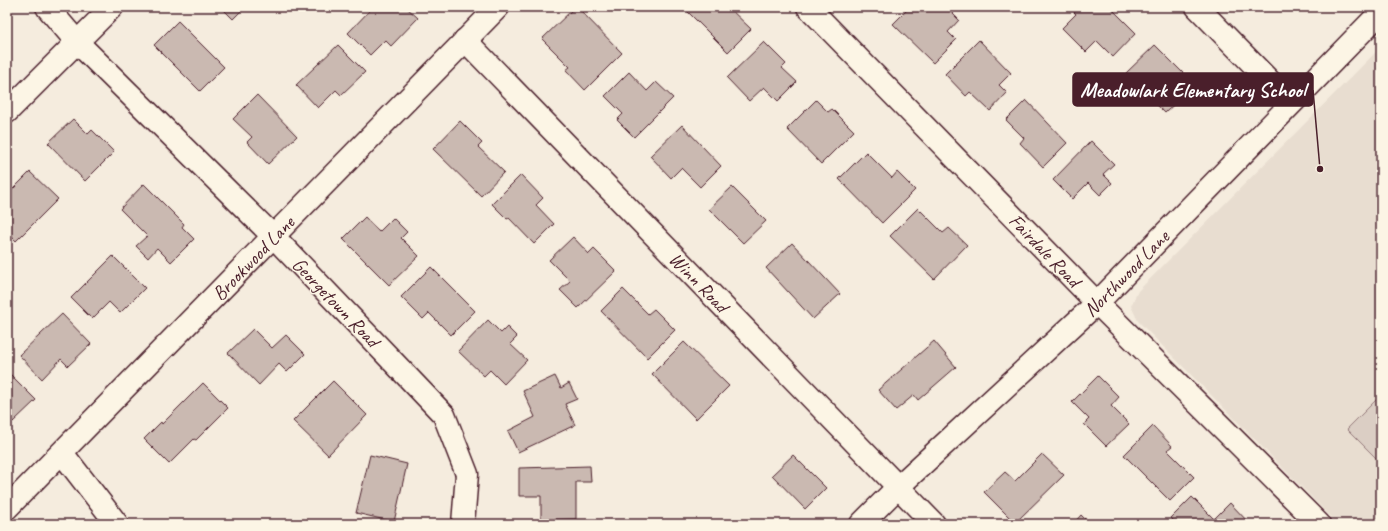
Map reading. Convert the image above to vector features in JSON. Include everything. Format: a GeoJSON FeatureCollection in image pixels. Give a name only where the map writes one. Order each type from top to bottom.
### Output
{"type":"FeatureCollection","features":[{"type":"Feature","properties":{"kind":"street","name":"Georgetown Road"},"geometry":{"type":"LineString","coordinates":[[47,7],[77,42],[274,237],[444,415],[467,474],[463,524]]}},
{"type":"Feature","properties":{"kind":"street"},"geometry":{"type":"LineString","coordinates":[[7,112],[112,7]]}},
{"type":"Feature","properties":{"kind":"street","name":"Brookwood Lane"},"geometry":{"type":"LineString","coordinates":[[7,508],[498,7]]}},
{"type":"Feature","properties":{"kind":"street","name":"Fairdale Road"},"geometry":{"type":"LineString","coordinates":[[808,7],[1097,303],[1319,524]]}},
{"type":"Feature","properties":{"kind":"street"},"geometry":{"type":"LineString","coordinates":[[1197,7],[1291,103]]}},
{"type":"Feature","properties":{"kind":"street","name":"Northwood Lane"},"geometry":{"type":"LineString","coordinates":[[861,524],[898,487],[1097,303],[1381,12]]}},
{"type":"Feature","properties":{"kind":"street","name":"Winn Road"},"geometry":{"type":"LineString","coordinates":[[465,40],[934,524]]}},
{"type":"Feature","properties":{"kind":"street"},"geometry":{"type":"LineString","coordinates":[[62,453],[117,524]]}},
{"type":"Feature","properties":{"kind":"shaded area"},"geometry":{"type":"Polygon","coordinates":[[[1381,47],[1381,524],[1338,524],[1138,321],[1131,306],[1138,291],[1381,47]]]}},
{"type":"Feature","properties":{"kind":"shaded area"},"geometry":{"type":"Polygon","coordinates":[[[1381,395],[1381,463],[1347,429],[1381,395]]]}},
{"type":"Feature","properties":{"kind":"building"},"geometry":{"type":"Polygon","coordinates":[[[221,7],[245,7],[233,19],[221,7]]]}},
{"type":"Feature","properties":{"kind":"building"},"geometry":{"type":"Polygon","coordinates":[[[373,7],[406,7],[418,18],[391,46],[385,40],[370,55],[348,33],[373,7]]]}},
{"type":"Feature","properties":{"kind":"building"},"geometry":{"type":"Polygon","coordinates":[[[575,7],[577,7],[622,53],[585,90],[566,70],[570,67],[542,39],[575,7]]]}},
{"type":"Feature","properties":{"kind":"building"},"geometry":{"type":"Polygon","coordinates":[[[690,7],[728,7],[751,29],[728,52],[686,10],[690,7]]]}},
{"type":"Feature","properties":{"kind":"building"},"geometry":{"type":"Polygon","coordinates":[[[910,7],[946,7],[959,20],[948,32],[956,40],[933,63],[893,24],[910,7]]]}},
{"type":"Feature","properties":{"kind":"building"},"geometry":{"type":"Polygon","coordinates":[[[1069,7],[1110,7],[1136,33],[1113,57],[1097,41],[1086,52],[1062,28],[1076,14],[1069,7]]]}},
{"type":"Feature","properties":{"kind":"building"},"geometry":{"type":"Polygon","coordinates":[[[178,21],[224,67],[200,91],[154,45],[178,21]]]}},
{"type":"Feature","properties":{"kind":"building"},"geometry":{"type":"Polygon","coordinates":[[[979,40],[1011,73],[999,85],[1007,93],[990,111],[970,92],[966,96],[945,74],[979,40]]]}},
{"type":"Feature","properties":{"kind":"building"},"geometry":{"type":"Polygon","coordinates":[[[764,42],[786,64],[782,68],[797,82],[778,101],[764,87],[749,101],[727,78],[764,42]]]}},
{"type":"Feature","properties":{"kind":"building"},"geometry":{"type":"Polygon","coordinates":[[[338,45],[365,72],[341,95],[336,90],[318,108],[296,85],[338,45]]]}},
{"type":"Feature","properties":{"kind":"building"},"geometry":{"type":"Polygon","coordinates":[[[1155,45],[1184,74],[1177,81],[1187,92],[1165,113],[1126,73],[1155,45]]]}},
{"type":"Feature","properties":{"kind":"building"},"geometry":{"type":"Polygon","coordinates":[[[629,72],[647,91],[656,82],[673,98],[634,137],[617,120],[623,114],[605,96],[629,72]]]}},
{"type":"Feature","properties":{"kind":"building"},"geometry":{"type":"Polygon","coordinates":[[[257,95],[297,136],[268,164],[247,142],[252,137],[233,119],[257,95]]]}},
{"type":"Feature","properties":{"kind":"building"},"geometry":{"type":"Polygon","coordinates":[[[816,100],[828,112],[832,109],[854,131],[821,164],[787,129],[816,100]]]}},
{"type":"Feature","properties":{"kind":"building"},"geometry":{"type":"Polygon","coordinates":[[[1026,100],[1067,143],[1043,167],[1020,143],[1024,138],[1006,120],[1026,100]]]}},
{"type":"Feature","properties":{"kind":"building"},"geometry":{"type":"Polygon","coordinates":[[[73,119],[88,134],[92,130],[114,152],[85,181],[48,143],[73,119]]]}},
{"type":"Feature","properties":{"kind":"building"},"geometry":{"type":"Polygon","coordinates":[[[460,121],[482,143],[478,147],[504,172],[481,196],[433,149],[460,121]]]}},
{"type":"Feature","properties":{"kind":"building"},"geometry":{"type":"Polygon","coordinates":[[[682,125],[721,166],[700,187],[681,168],[671,178],[650,156],[682,125]]]}},
{"type":"Feature","properties":{"kind":"building"},"geometry":{"type":"Polygon","coordinates":[[[1091,141],[1114,164],[1103,174],[1112,183],[1100,195],[1088,183],[1072,199],[1053,180],[1091,141]]]}},
{"type":"Feature","properties":{"kind":"building"},"geometry":{"type":"Polygon","coordinates":[[[866,152],[892,178],[897,172],[915,190],[882,223],[839,179],[866,152]]]}},
{"type":"Feature","properties":{"kind":"building"},"geometry":{"type":"Polygon","coordinates":[[[30,172],[58,199],[16,241],[7,232],[7,195],[30,172]]]}},
{"type":"Feature","properties":{"kind":"building"},"geometry":{"type":"Polygon","coordinates":[[[521,175],[543,198],[536,205],[554,224],[534,244],[509,218],[507,219],[492,204],[521,175]]]}},
{"type":"Feature","properties":{"kind":"building"},"geometry":{"type":"Polygon","coordinates":[[[144,184],[184,224],[182,227],[194,239],[171,262],[157,248],[148,258],[136,246],[147,236],[120,209],[144,184]]]}},
{"type":"Feature","properties":{"kind":"building"},"geometry":{"type":"Polygon","coordinates":[[[732,187],[766,221],[743,243],[709,209],[732,187]]]}},
{"type":"Feature","properties":{"kind":"building"},"geometry":{"type":"Polygon","coordinates":[[[918,208],[943,233],[949,228],[967,245],[934,279],[890,236],[918,208]]]}},
{"type":"Feature","properties":{"kind":"building"},"geometry":{"type":"Polygon","coordinates":[[[365,217],[379,232],[393,218],[407,232],[401,238],[419,256],[389,285],[343,239],[365,217]]]}},
{"type":"Feature","properties":{"kind":"building"},"geometry":{"type":"Polygon","coordinates":[[[573,237],[589,254],[594,249],[616,271],[578,308],[560,290],[570,281],[549,260],[573,237]]]}},
{"type":"Feature","properties":{"kind":"building"},"geometry":{"type":"Polygon","coordinates":[[[792,243],[840,294],[813,319],[766,268],[792,243]]]}},
{"type":"Feature","properties":{"kind":"building"},"geometry":{"type":"Polygon","coordinates":[[[113,256],[145,288],[120,313],[109,302],[92,319],[71,298],[113,256]]]}},
{"type":"Feature","properties":{"kind":"building"},"geometry":{"type":"Polygon","coordinates":[[[431,267],[475,311],[451,335],[429,313],[423,319],[401,297],[431,267]]]}},
{"type":"Feature","properties":{"kind":"building"},"geometry":{"type":"Polygon","coordinates":[[[623,289],[648,314],[654,309],[675,330],[647,358],[601,311],[623,289]]]}},
{"type":"Feature","properties":{"kind":"building"},"geometry":{"type":"Polygon","coordinates":[[[62,314],[91,344],[68,366],[61,359],[42,379],[19,355],[62,314]]]}},
{"type":"Feature","properties":{"kind":"building"},"geometry":{"type":"Polygon","coordinates":[[[488,320],[501,333],[507,327],[517,337],[510,344],[527,360],[504,384],[490,370],[484,376],[458,351],[488,320]]]}},
{"type":"Feature","properties":{"kind":"building"},"geometry":{"type":"Polygon","coordinates":[[[253,329],[272,348],[286,335],[305,354],[287,372],[279,364],[259,385],[228,353],[253,329]]]}},
{"type":"Feature","properties":{"kind":"building"},"geometry":{"type":"Polygon","coordinates":[[[934,341],[956,367],[918,400],[914,395],[896,410],[878,390],[934,341]]]}},
{"type":"Feature","properties":{"kind":"building"},"geometry":{"type":"Polygon","coordinates":[[[684,342],[729,386],[696,419],[652,374],[684,342]]]}},
{"type":"Feature","properties":{"kind":"building"},"geometry":{"type":"Polygon","coordinates":[[[7,371],[36,400],[13,422],[7,416],[7,371]]]}},
{"type":"Feature","properties":{"kind":"building"},"geometry":{"type":"Polygon","coordinates":[[[555,376],[561,388],[569,383],[577,399],[565,404],[575,425],[518,452],[508,431],[535,417],[523,391],[555,376]]]}},
{"type":"Feature","properties":{"kind":"building"},"geometry":{"type":"Polygon","coordinates":[[[1098,376],[1119,397],[1111,406],[1129,424],[1106,446],[1084,424],[1089,419],[1072,402],[1098,376]]]}},
{"type":"Feature","properties":{"kind":"building"},"geometry":{"type":"Polygon","coordinates":[[[333,381],[367,415],[328,455],[293,421],[333,381]]]}},
{"type":"Feature","properties":{"kind":"building"},"geometry":{"type":"Polygon","coordinates":[[[203,383],[228,408],[169,464],[144,439],[161,422],[162,424],[203,383]]]}},
{"type":"Feature","properties":{"kind":"building"},"geometry":{"type":"Polygon","coordinates":[[[1153,426],[1172,446],[1167,450],[1194,477],[1170,501],[1124,455],[1153,426]]]}},
{"type":"Feature","properties":{"kind":"building"},"geometry":{"type":"Polygon","coordinates":[[[1042,454],[1064,475],[1015,523],[984,492],[1005,472],[1015,481],[1042,454]]]}},
{"type":"Feature","properties":{"kind":"building"},"geometry":{"type":"Polygon","coordinates":[[[370,455],[407,464],[394,522],[356,513],[370,455]]]}},
{"type":"Feature","properties":{"kind":"building"},"geometry":{"type":"Polygon","coordinates":[[[793,455],[826,488],[805,509],[772,475],[793,455]]]}},
{"type":"Feature","properties":{"kind":"building"},"geometry":{"type":"Polygon","coordinates":[[[590,466],[591,482],[576,482],[576,519],[541,520],[541,496],[519,496],[519,468],[590,466]]]}},
{"type":"Feature","properties":{"kind":"building"},"geometry":{"type":"Polygon","coordinates":[[[1192,497],[1214,519],[1230,503],[1250,524],[1177,524],[1171,518],[1192,497]]]}},
{"type":"Feature","properties":{"kind":"building"},"geometry":{"type":"Polygon","coordinates":[[[1081,515],[1090,524],[1073,524],[1081,515]]]}},
{"type":"Feature","properties":{"kind":"place","name":"Meadowlark Elementary School"},"geometry":{"type":"Point","coordinates":[1320,169]}}]}
